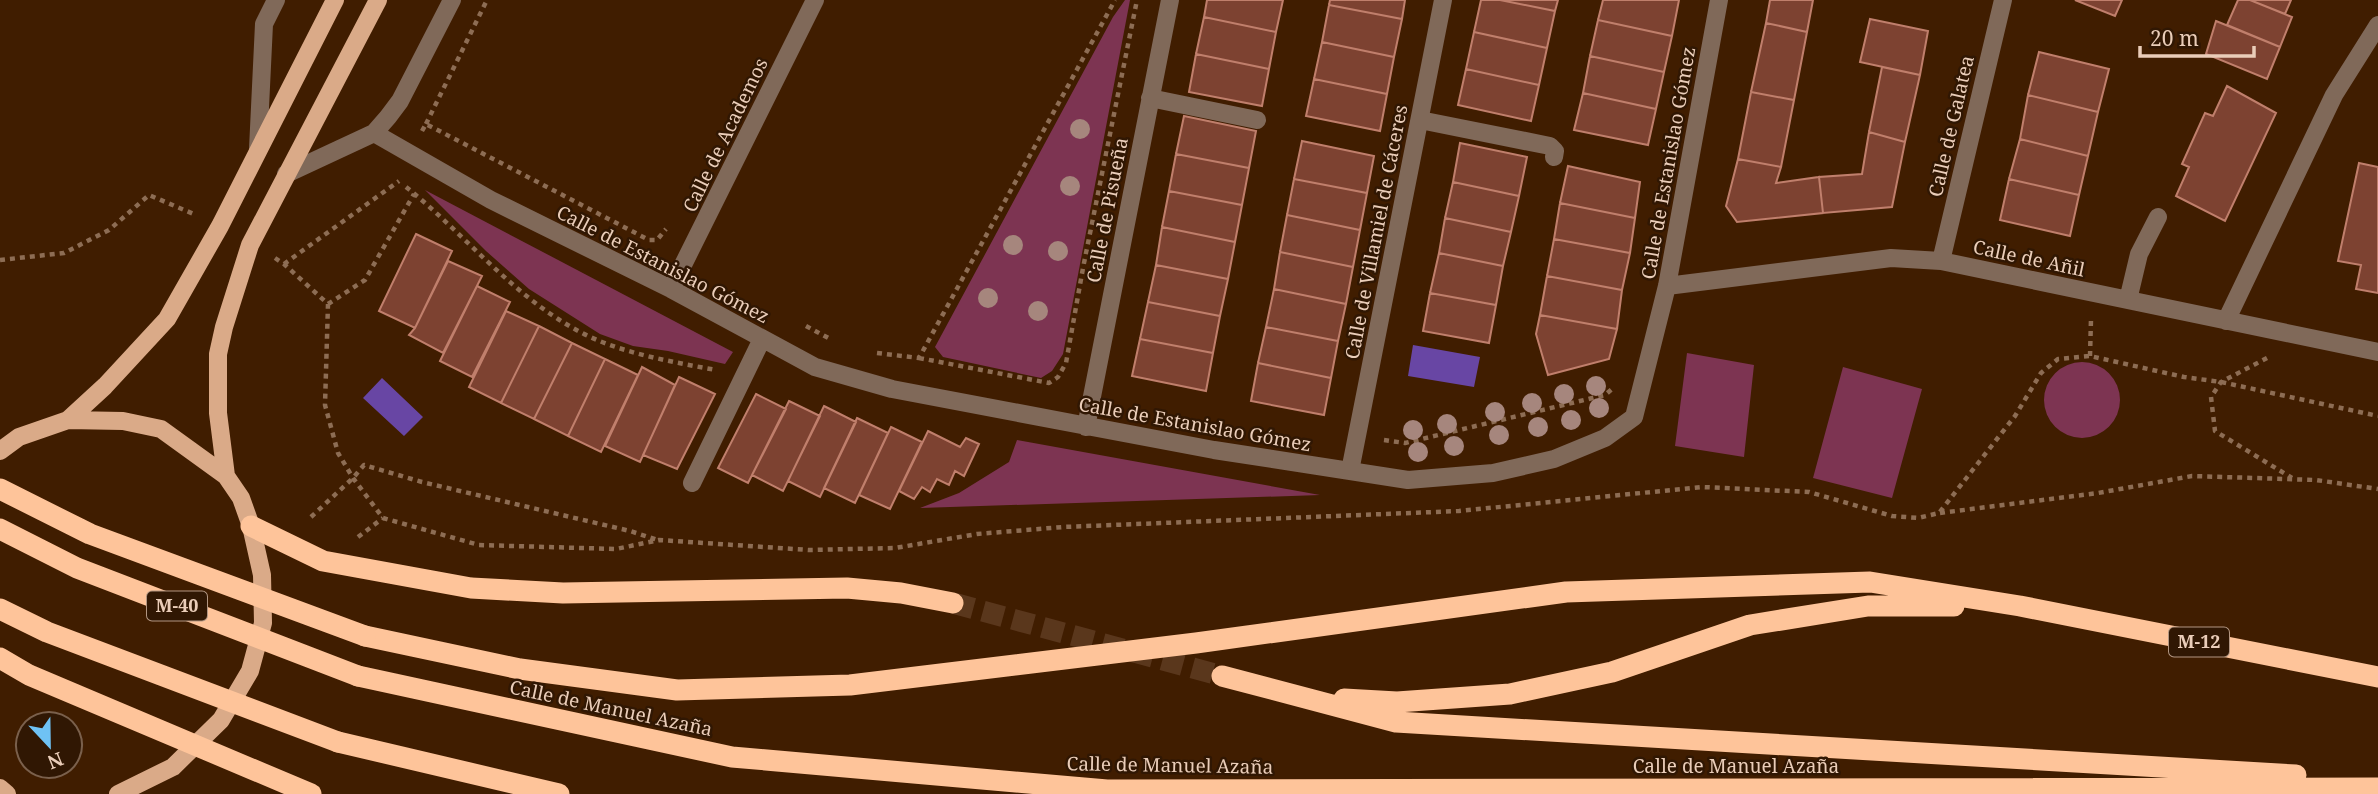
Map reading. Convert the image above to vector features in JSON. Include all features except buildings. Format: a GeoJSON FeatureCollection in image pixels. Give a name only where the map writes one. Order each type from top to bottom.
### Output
{"type":"FeatureCollection","features":[{"type":"Feature","properties":{"kind":"highway"},"geometry":{"type":"LineString","coordinates":[[0,489],[90,534],[366,636],[520,669],[677,690],[850,685],[1196,643],[1566,592],[1870,582],[2020,606]]}},
{"type":"Feature","properties":{"kind":"highway"},"geometry":{"type":"LineString","coordinates":[[251,526],[323,561],[471,588],[564,593],[847,588],[901,593],[953,603]]}},
{"type":"Feature","properties":{"kind":"highway","name":"Calle de Manuel Azaña"},"geometry":{"type":"LineString","coordinates":[[0,529],[77,568],[358,676],[733,757],[1107,790],[2378,788]]}},
{"type":"Feature","properties":{"kind":"highway"},"geometry":{"type":"LineString","coordinates":[[1297,696],[1397,702],[1510,694],[1612,672],[1750,625],[1868,606],[2020,606]]}},
{"type":"Feature","properties":{"kind":"highway","name":"M-12"},"geometry":{"type":"LineString","coordinates":[[2020,606],[2378,677]]}},
{"type":"Feature","properties":{"kind":"highway"},"geometry":{"type":"LineString","coordinates":[[0,609],[47,632],[338,742],[559,794]]}},
{"type":"Feature","properties":{"kind":"highway"},"geometry":{"type":"LineString","coordinates":[[0,658],[29,675],[311,794]]}},
{"type":"Feature","properties":{"kind":"highway"},"geometry":{"type":"LineString","coordinates":[[1222,676],[1396,722],[2378,780]]}},
{"type":"Feature","properties":{"kind":"main road"},"geometry":{"type":"LineString","coordinates":[[0,451],[19,437],[68,419],[105,386],[167,319],[220,226],[335,0]]}},
{"type":"Feature","properties":{"kind":"main road"},"geometry":{"type":"LineString","coordinates":[[226,476],[218,413],[218,354],[250,245],[379,0]]}},
{"type":"Feature","properties":{"kind":"main road"},"geometry":{"type":"LineString","coordinates":[[68,419],[123,421],[161,429],[226,476],[241,498],[251,526],[262,575],[263,623],[250,671],[221,720],[173,767],[118,794]]}},
{"type":"Feature","properties":{"kind":"main road"},"geometry":{"type":"LineString","coordinates":[[0,789],[7,794]]}},
{"type":"Feature","properties":{"kind":"street"},"geometry":{"type":"LineString","coordinates":[[258,149],[264,24],[276,0]]}},
{"type":"Feature","properties":{"kind":"street"},"geometry":{"type":"LineString","coordinates":[[286,174],[374,133],[400,101],[452,0]]}},
{"type":"Feature","properties":{"kind":"street","name":"Calle de Academos"},"geometry":{"type":"LineString","coordinates":[[671,289],[816,0]]}},
{"type":"Feature","properties":{"kind":"street","name":"Calle de Pisueña"},"geometry":{"type":"LineString","coordinates":[[1086,427],[1170,0]]}},
{"type":"Feature","properties":{"kind":"street","name":"Calle de Villamiel de Cáceres"},"geometry":{"type":"LineString","coordinates":[[1350,471],[1443,0]]}},
{"type":"Feature","properties":{"kind":"street","name":"Calle de Estanislao Gómez"},"geometry":{"type":"LineString","coordinates":[[374,133],[491,200],[671,289],[815,367],[891,389],[1086,427],[1350,471],[1408,480],[1493,473],[1554,459],[1605,438],[1634,416],[1667,286],[1719,0]]}},
{"type":"Feature","properties":{"kind":"street","name":"Calle de Galatea"},"geometry":{"type":"LineString","coordinates":[[1941,261],[2003,0]]}},
{"type":"Feature","properties":{"kind":"street"},"geometry":{"type":"LineString","coordinates":[[2226,321],[2334,95],[2378,25]]}},
{"type":"Feature","properties":{"kind":"street"},"geometry":{"type":"LineString","coordinates":[[1150,98],[1257,120]]}},
{"type":"Feature","properties":{"kind":"street"},"geometry":{"type":"LineString","coordinates":[[1420,120],[1550,146],[1555,151],[1555,157]]}},
{"type":"Feature","properties":{"kind":"street"},"geometry":{"type":"LineString","coordinates":[[2128,300],[2139,254],[2158,216]]}},
{"type":"Feature","properties":{"kind":"street","name":"Calle de Añil"},"geometry":{"type":"LineString","coordinates":[[1667,286],[1891,258],[1941,261],[2378,352]]}},
{"type":"Feature","properties":{"kind":"street"},"geometry":{"type":"LineString","coordinates":[[692,483],[762,339]]}},
{"type":"Feature","properties":{"kind":"path"},"geometry":{"type":"LineString","coordinates":[[426,124],[487,0]]}},
{"type":"Feature","properties":{"kind":"path"},"geometry":{"type":"LineString","coordinates":[[919,358],[1115,0]]}},
{"type":"Feature","properties":{"kind":"path"},"geometry":{"type":"LineString","coordinates":[[867,351],[919,358],[1049,383],[1058,377],[1066,363],[1137,0]]}},
{"type":"Feature","properties":{"kind":"path"},"geometry":{"type":"LineString","coordinates":[[284,264],[398,181]]}},
{"type":"Feature","properties":{"kind":"path"},"geometry":{"type":"LineString","coordinates":[[328,304],[365,280],[414,194]]}},
{"type":"Feature","properties":{"kind":"path"},"geometry":{"type":"LineString","coordinates":[[0,260],[64,253],[109,230],[149,195],[220,226]]}},
{"type":"Feature","properties":{"kind":"path"},"geometry":{"type":"LineString","coordinates":[[250,245],[284,264],[328,304],[325,405],[338,453],[353,478],[383,518],[479,545],[616,549],[659,540],[422,482],[364,465],[353,478],[312,517]]}},
{"type":"Feature","properties":{"kind":"path"},"geometry":{"type":"LineString","coordinates":[[797,321],[842,344]]}},
{"type":"Feature","properties":{"kind":"path"},"geometry":{"type":"LineString","coordinates":[[2271,356],[2221,382],[2211,397],[2216,430],[2294,480]]}},
{"type":"Feature","properties":{"kind":"path"},"geometry":{"type":"LineString","coordinates":[[1405,443],[1605,395],[1617,383]]}},
{"type":"Feature","properties":{"kind":"path"},"geometry":{"type":"LineString","coordinates":[[1939,513],[2098,493],[2192,476],[2294,480],[2378,489]]}},
{"type":"Feature","properties":{"kind":"path"},"geometry":{"type":"LineString","coordinates":[[355,540],[383,518]]}},
{"type":"Feature","properties":{"kind":"shaded area"},"geometry":{"type":"Polygon","coordinates":[[[1125,0],[1130,0],[1063,354],[1052,371],[1041,378],[943,357],[935,347],[1113,17],[1125,0]]]}},
{"type":"Feature","properties":{"kind":"shaded area"},"geometry":{"type":"Polygon","coordinates":[[[425,190],[733,352],[725,364],[633,346],[600,334],[529,289],[486,251],[425,190]]]}},
{"type":"Feature","properties":{"kind":"shaded area"},"geometry":{"type":"Polygon","coordinates":[[[1413,345],[1480,357],[1474,387],[1408,376],[1413,345]]]}},
{"type":"Feature","properties":{"kind":"shaded area"},"geometry":{"type":"Polygon","coordinates":[[[1687,353],[1754,365],[1744,457],[1675,446],[1687,353]]]}},
{"type":"Feature","properties":{"kind":"shaded area"},"geometry":{"type":"Polygon","coordinates":[[[2075,362],[2089,362],[2103,368],[2114,379],[2120,400],[2117,415],[2109,427],[2089,438],[2075,438],[2061,432],[2050,421],[2044,407],[2044,393],[2050,379],[2061,368],[2075,362]]]}},
{"type":"Feature","properties":{"kind":"shaded area"},"geometry":{"type":"Polygon","coordinates":[[[1843,367],[1922,389],[1892,498],[1813,478],[1843,367]]]}},
{"type":"Feature","properties":{"kind":"shaded area"},"geometry":{"type":"Polygon","coordinates":[[[382,378],[423,417],[404,436],[363,398],[382,378]]]}},
{"type":"Feature","properties":{"kind":"shaded area"},"geometry":{"type":"Polygon","coordinates":[[[1017,440],[1320,495],[920,508],[959,493],[1009,462],[1017,440]]]}},
{"type":"Feature","properties":{"kind":"tunnel"},"geometry":{"type":"LineString","coordinates":[[953,603],[1222,676]]}}]}
